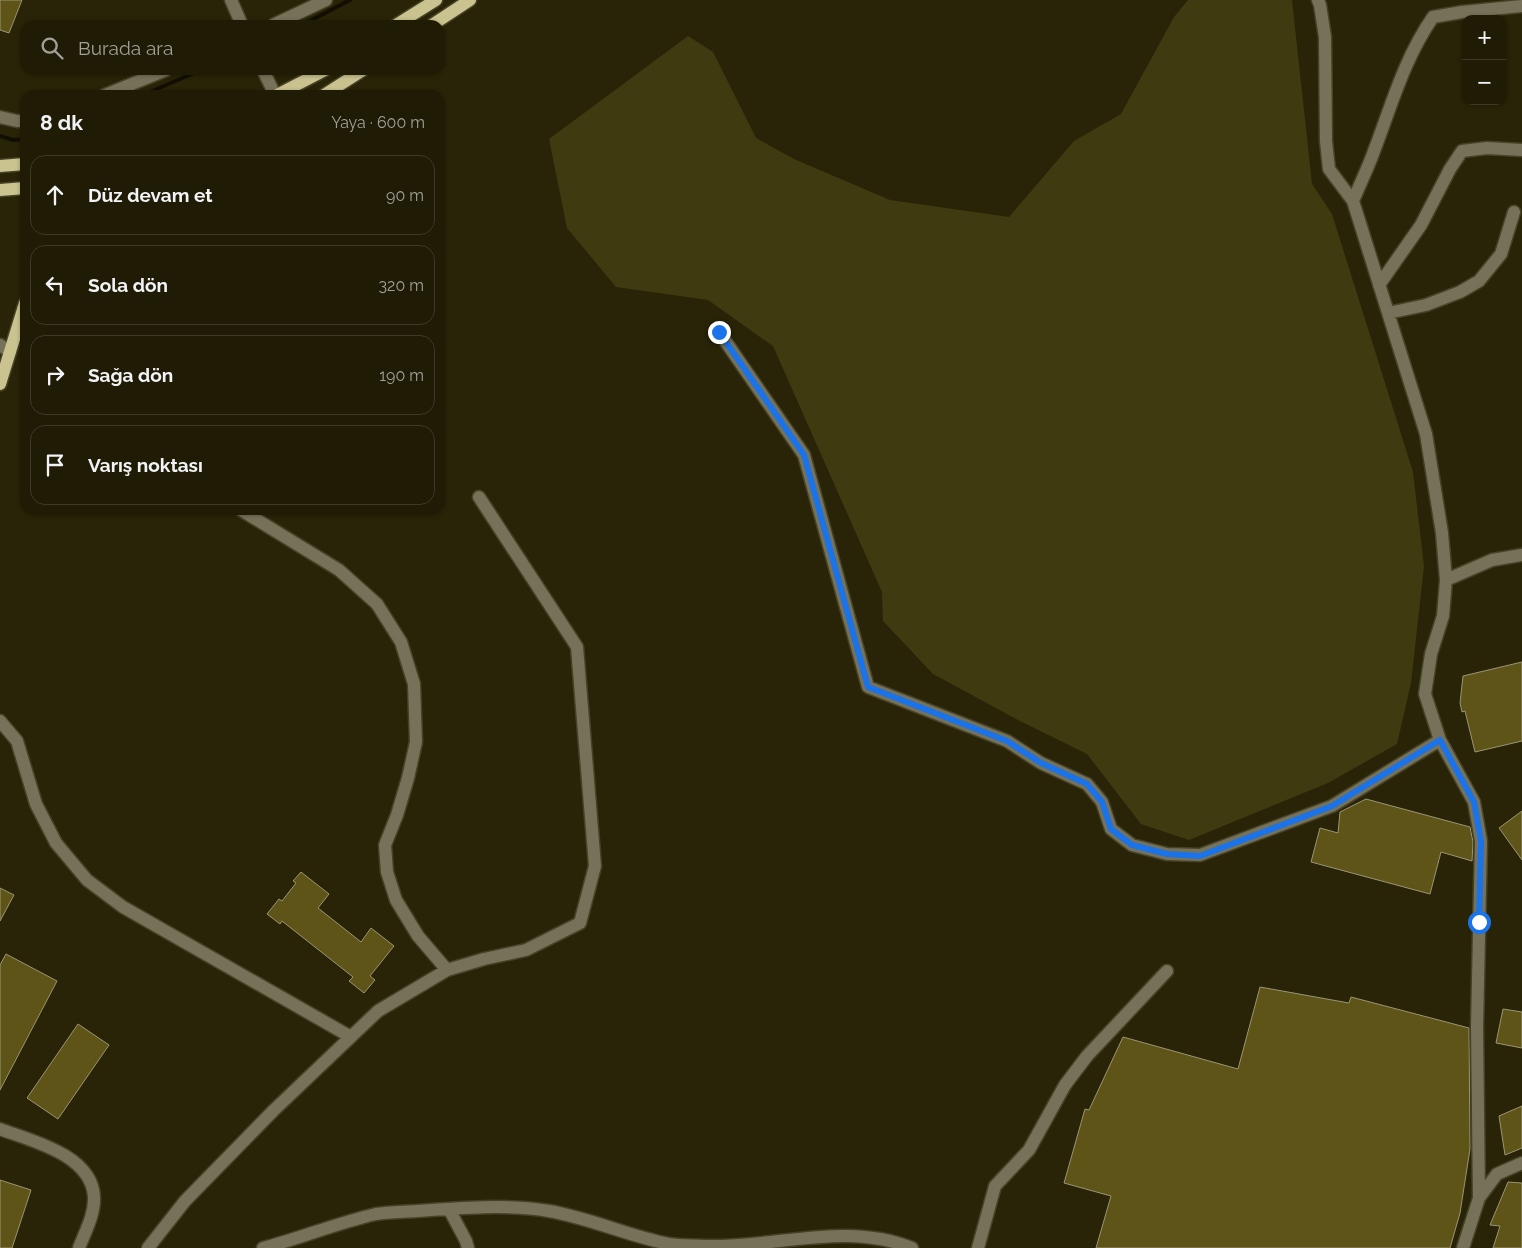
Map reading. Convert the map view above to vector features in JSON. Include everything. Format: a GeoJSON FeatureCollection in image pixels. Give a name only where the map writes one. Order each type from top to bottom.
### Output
{"type":"FeatureCollection","features":[{"type":"Feature","properties":{"kind":"main road"},"geometry":{"type":"LineString","coordinates":[[404,20],[436,0]]}},
{"type":"Feature","properties":{"kind":"main road"},"geometry":{"type":"LineString","coordinates":[[440,20],[470,0]]}},
{"type":"Feature","properties":{"kind":"main road"},"geometry":{"type":"LineString","coordinates":[[286,90],[314,75]]}},
{"type":"Feature","properties":{"kind":"main road"},"geometry":{"type":"LineString","coordinates":[[332,90],[355,75]]}},
{"type":"Feature","properties":{"kind":"main road"},"geometry":{"type":"LineString","coordinates":[[0,166],[20,164]]}},
{"type":"Feature","properties":{"kind":"main road"},"geometry":{"type":"LineString","coordinates":[[0,190],[20,188]]}},
{"type":"Feature","properties":{"kind":"main road"},"geometry":{"type":"LineString","coordinates":[[0,384],[5,349],[20,315]]}},
{"type":"Feature","properties":{"kind":"street"},"geometry":{"type":"LineString","coordinates":[[231,0],[240,20]]}},
{"type":"Feature","properties":{"kind":"street"},"geometry":{"type":"LineString","coordinates":[[283,20],[326,0]]}},
{"type":"Feature","properties":{"kind":"street"},"geometry":{"type":"LineString","coordinates":[[1318,0],[1324,37],[1326,140],[1329,169],[1353,201],[1426,434],[1442,533],[1446,580],[1442,616],[1431,654],[1426,694],[1440,740],[1474,802],[1481,841],[1476,1028],[1479,1198],[1463,1248]]}},
{"type":"Feature","properties":{"kind":"street"},"geometry":{"type":"LineString","coordinates":[[1353,201],[1374,151],[1405,65],[1421,34],[1433,17],[1522,6]]}},
{"type":"Feature","properties":{"kind":"street"},"geometry":{"type":"LineString","coordinates":[[117,90],[154,75]]}},
{"type":"Feature","properties":{"kind":"street"},"geometry":{"type":"LineString","coordinates":[[266,75],[273,90]]}},
{"type":"Feature","properties":{"kind":"street"},"geometry":{"type":"LineString","coordinates":[[0,117],[20,121]]}},
{"type":"Feature","properties":{"kind":"street"},"geometry":{"type":"LineString","coordinates":[[1379,285],[1421,225],[1462,150],[1487,148],[1522,150]]}},
{"type":"Feature","properties":{"kind":"street"},"geometry":{"type":"LineString","coordinates":[[1388,313],[1426,306],[1460,292],[1479,281],[1501,254],[1514,212]]}},
{"type":"Feature","properties":{"kind":"street"},"geometry":{"type":"LineString","coordinates":[[719,332],[804,455],[868,687],[1007,741],[1041,763],[1087,784],[1102,802],[1111,829],[1132,845],[1167,854],[1200,856],[1332,806],[1440,740]]}},
{"type":"Feature","properties":{"kind":"street"},"geometry":{"type":"LineString","coordinates":[[148,1248],[185,1201],[273,1111],[378,1011],[448,970],[484,959],[526,950],[580,923],[595,866],[577,647],[479,497]]}},
{"type":"Feature","properties":{"kind":"street"},"geometry":{"type":"LineString","coordinates":[[249,515],[339,570],[377,604],[401,642],[414,684],[416,742],[397,815],[385,845],[387,872],[396,900],[418,936],[448,970]]}},
{"type":"Feature","properties":{"kind":"street"},"geometry":{"type":"LineString","coordinates":[[1446,580],[1492,560],[1522,555]]}},
{"type":"Feature","properties":{"kind":"street"},"geometry":{"type":"LineString","coordinates":[[0,721],[16,741],[36,804],[56,843],[87,880],[123,907],[351,1037]]}},
{"type":"Feature","properties":{"kind":"street"},"geometry":{"type":"LineString","coordinates":[[978,1248],[995,1186],[1030,1150],[1065,1085],[1087,1056],[1167,971]]}},
{"type":"Feature","properties":{"kind":"street"},"geometry":{"type":"LineString","coordinates":[[0,1129],[62,1153],[86,1174],[92,1184],[94,1198],[91,1214],[79,1248]]}},
{"type":"Feature","properties":{"kind":"street"},"geometry":{"type":"LineString","coordinates":[[1479,1198],[1497,1174],[1522,1163]]}},
{"type":"Feature","properties":{"kind":"street"},"geometry":{"type":"LineString","coordinates":[[263,1248],[377,1214],[449,1209],[516,1208],[548,1210],[586,1219],[641,1237],[670,1244],[720,1247],[812,1237],[865,1236],[899,1243],[912,1248]]}},
{"type":"Feature","properties":{"kind":"street"},"geometry":{"type":"LineString","coordinates":[[449,1209],[468,1248]]}},
{"type":"Feature","properties":{"kind":"shaded area"},"geometry":{"type":"Polygon","coordinates":[[[1188,0],[1292,0],[1312,184],[1332,214],[1413,472],[1424,566],[1411,683],[1397,744],[1328,783],[1189,840],[1141,824],[1087,754],[1018,720],[933,674],[883,621],[882,592],[773,346],[708,300],[616,287],[567,228],[549,139],[688,36],[713,52],[756,138],[794,159],[890,200],[1009,217],[1074,141],[1121,114],[1174,17],[1188,0]]]}},
{"type":"Feature","properties":{"kind":"building"},"geometry":{"type":"Polygon","coordinates":[[[0,0],[22,0],[9,33],[0,30],[0,0]]]}},
{"type":"Feature","properties":{"kind":"building"},"geometry":{"type":"Polygon","coordinates":[[[1522,662],[1522,741],[1475,752],[1465,711],[1462,712],[1460,703],[1463,676],[1522,662]]]}},
{"type":"Feature","properties":{"kind":"building"},"geometry":{"type":"Polygon","coordinates":[[[1366,799],[1470,827],[1473,842],[1472,861],[1441,852],[1430,894],[1311,862],[1320,828],[1338,833],[1340,812],[1366,799]]]}},
{"type":"Feature","properties":{"kind":"building"},"geometry":{"type":"Polygon","coordinates":[[[1522,811],[1522,860],[1499,828],[1522,811]]]}},
{"type":"Feature","properties":{"kind":"building"},"geometry":{"type":"Polygon","coordinates":[[[301,872],[329,894],[318,908],[361,942],[371,928],[394,946],[370,976],[375,980],[364,993],[349,981],[353,977],[282,921],[280,924],[267,914],[279,899],[282,901],[296,883],[293,881],[301,872]]]}},
{"type":"Feature","properties":{"kind":"building"},"geometry":{"type":"Polygon","coordinates":[[[0,888],[14,895],[0,921],[0,888]]]}},
{"type":"Feature","properties":{"kind":"building"},"geometry":{"type":"Polygon","coordinates":[[[6,954],[57,981],[0,1090],[0,965],[6,954]]]}},
{"type":"Feature","properties":{"kind":"building"},"geometry":{"type":"Polygon","coordinates":[[[1260,987],[1349,1003],[1351,997],[1469,1028],[1470,1149],[1460,1213],[1450,1248],[1096,1248],[1111,1196],[1064,1183],[1085,1109],[1089,1110],[1123,1037],[1238,1069],[1260,987]]]}},
{"type":"Feature","properties":{"kind":"building"},"geometry":{"type":"Polygon","coordinates":[[[1503,1009],[1522,1012],[1522,1048],[1496,1043],[1503,1009]]]}},
{"type":"Feature","properties":{"kind":"building"},"geometry":{"type":"Polygon","coordinates":[[[78,1024],[109,1045],[58,1119],[27,1098],[78,1024]]]}},
{"type":"Feature","properties":{"kind":"building"},"geometry":{"type":"Polygon","coordinates":[[[1522,1106],[1522,1148],[1505,1155],[1499,1116],[1522,1106]]]}},
{"type":"Feature","properties":{"kind":"building"},"geometry":{"type":"Polygon","coordinates":[[[0,1180],[31,1190],[12,1248],[0,1248],[0,1180]]]}},
{"type":"Feature","properties":{"kind":"building"},"geometry":{"type":"Polygon","coordinates":[[[1508,1182],[1522,1183],[1522,1248],[1493,1248],[1500,1226],[1490,1225],[1508,1182]]]}},
{"type":"Feature","properties":{"kind":"waterway"},"geometry":{"type":"LineString","coordinates":[[312,20],[350,0]]}},
{"type":"Feature","properties":{"kind":"waterway"},"geometry":{"type":"LineString","coordinates":[[155,90],[189,75]]}},
{"type":"Feature","properties":{"kind":"waterway"},"geometry":{"type":"LineString","coordinates":[[0,136],[13,140],[20,139]]}},
{"type":"Feature","properties":{"kind":"route"},"geometry":{"type":"LineString","coordinates":[[719,332],[804,455],[868,687],[1007,741],[1041,763],[1087,784],[1102,802],[1111,829],[1132,845],[1167,854],[1200,856],[1332,806],[1440,740],[1474,802],[1481,841],[1479,922]]}}]}
